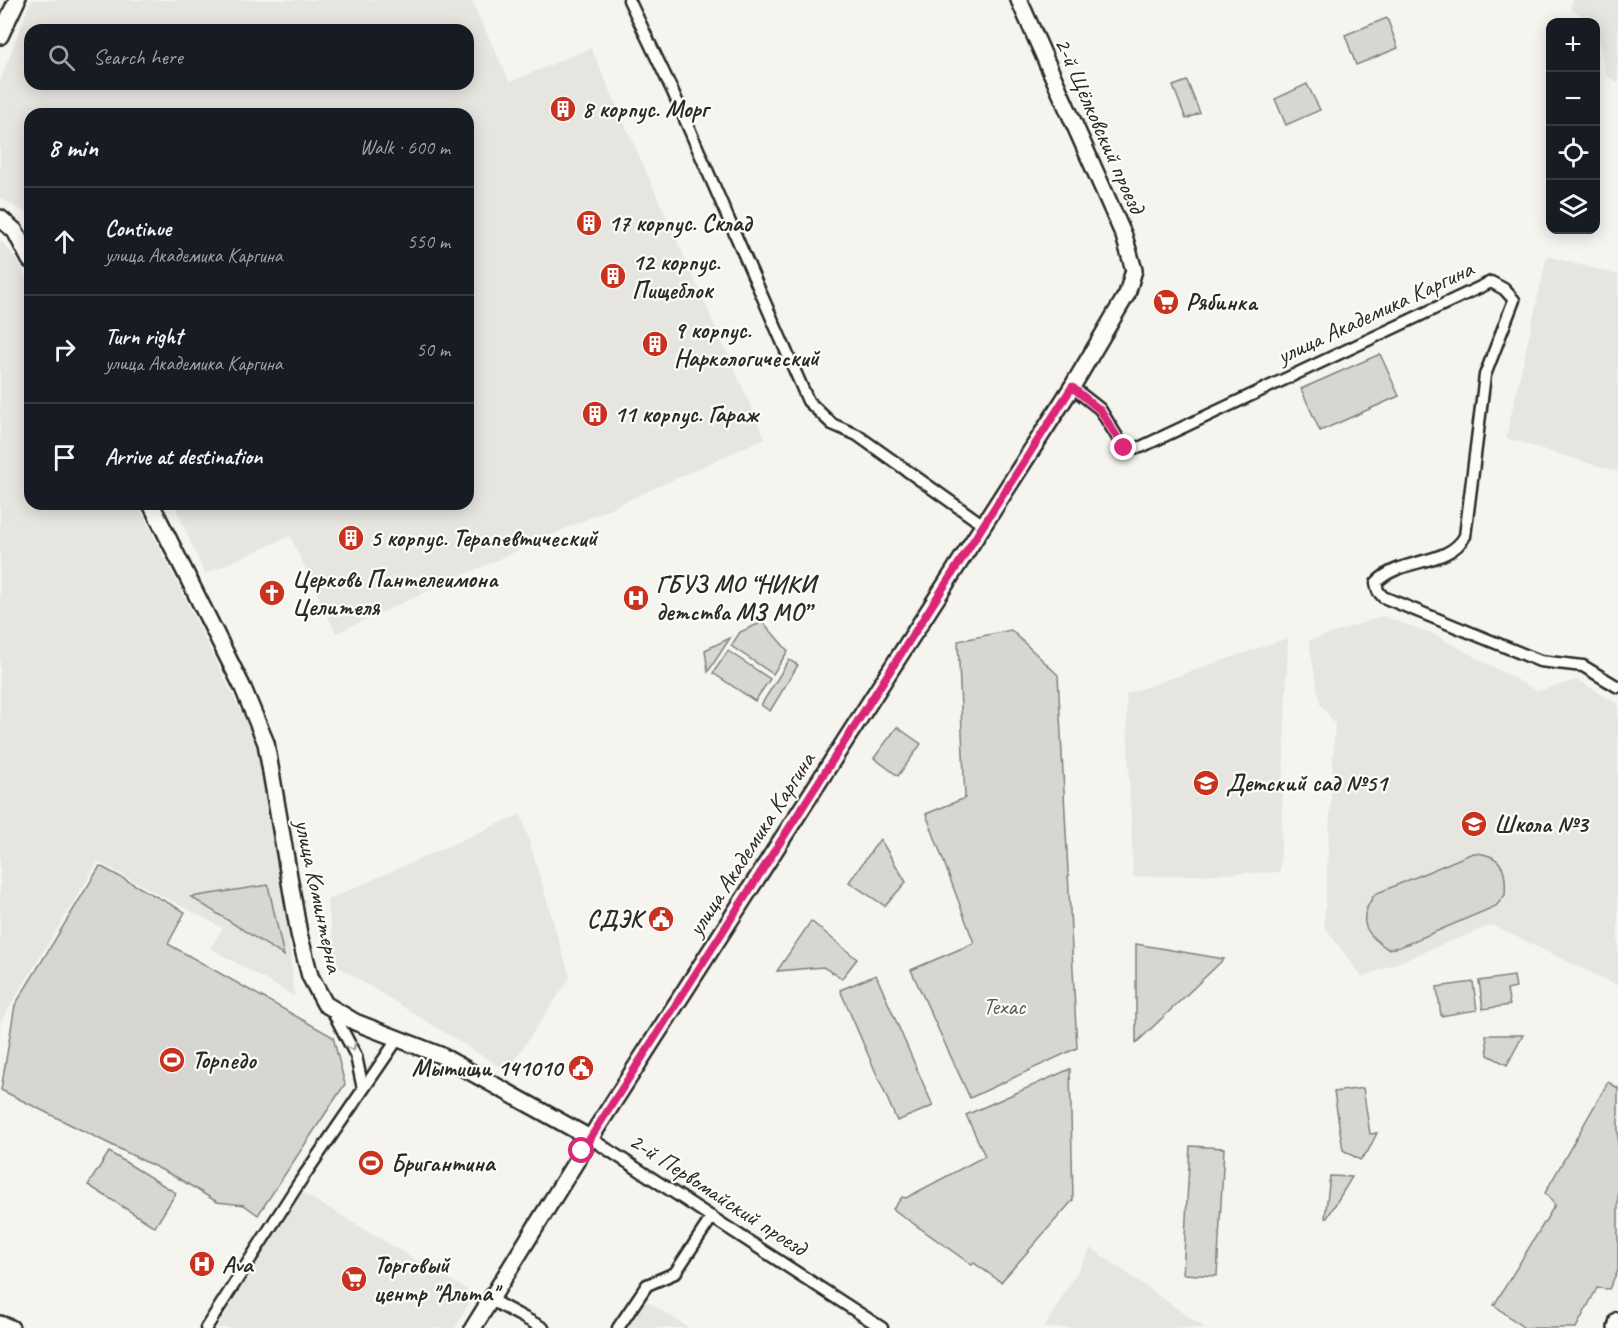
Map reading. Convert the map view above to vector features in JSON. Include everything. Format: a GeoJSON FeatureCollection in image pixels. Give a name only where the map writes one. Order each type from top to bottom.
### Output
{"type":"FeatureCollection","features":[{"type":"Feature","properties":{"kind":"street"},"geometry":{"type":"LineString","coordinates":[[0,36],[16,0]]}},
{"type":"Feature","properties":{"kind":"street"},"geometry":{"type":"LineString","coordinates":[[629,0],[673,92],[808,401],[832,424],[857,435],[982,524]]}},
{"type":"Feature","properties":{"kind":"street","name":"2-й Щёлковский проезд"},"geometry":{"type":"LineString","coordinates":[[1019,0],[1111,205],[1134,270]]}},
{"type":"Feature","properties":{"kind":"street"},"geometry":{"type":"LineString","coordinates":[[0,218],[15,231],[24,248]]}},
{"type":"Feature","properties":{"kind":"street","name":"улица Академика Каргина"},"geometry":{"type":"LineString","coordinates":[[473,1328],[590,1138],[1072,387],[1127,294],[1134,270]]}},
{"type":"Feature","properties":{"kind":"street","name":"улица Академика Каргина"},"geometry":{"type":"LineString","coordinates":[[1072,387],[1100,410],[1124,448],[1141,447],[1491,282],[1504,289],[1514,300],[1485,375],[1465,536],[1458,546],[1449,552],[1387,573],[1376,584],[1376,588],[1383,597],[1540,661],[1583,666],[1618,687]]}},
{"type":"Feature","properties":{"kind":"street","name":"улица Коминтерна"},"geometry":{"type":"LineString","coordinates":[[155,510],[243,688],[266,743],[302,945],[310,976],[325,1004],[332,1010]]}},
{"type":"Feature","properties":{"kind":"street"},"geometry":{"type":"LineString","coordinates":[[206,1328],[299,1183],[397,1040],[332,1010]]}},
{"type":"Feature","properties":{"kind":"street"},"geometry":{"type":"LineString","coordinates":[[332,1010],[356,1056],[363,1089]]}},
{"type":"Feature","properties":{"kind":"street","name":"2-й Первомайский проезд"},"geometry":{"type":"LineString","coordinates":[[397,1040],[440,1055],[590,1138],[882,1328]]}},
{"type":"Feature","properties":{"kind":"street"},"geometry":{"type":"LineString","coordinates":[[618,1328],[647,1285],[675,1273],[712,1217]]}},
{"type":"Feature","properties":{"kind":"street"},"geometry":{"type":"LineString","coordinates":[[490,1300],[543,1328]]}},
{"type":"Feature","properties":{"kind":"street"},"geometry":{"type":"LineString","coordinates":[[1616,1328],[1618,1320]]}},
{"type":"Feature","properties":{"kind":"street"},"geometry":{"type":"LineString","coordinates":[[0,1324],[11,1328]]}},
{"type":"Feature","properties":{"kind":"shaded area"},"geometry":{"type":"Polygon","coordinates":[[[34,0],[471,0],[510,82],[591,48],[765,438],[336,633],[290,536],[205,574],[177,510],[474,510],[474,108],[24,108],[24,212],[0,198],[0,81],[30,2],[34,0]]]}},
{"type":"Feature","properties":{"kind":"shaded area"},"geometry":{"type":"Polygon","coordinates":[[[1573,0],[1618,0],[1618,82],[1606,76],[1600,44],[1600,18],[1588,18],[1570,9],[1573,0]]]}},
{"type":"Feature","properties":{"kind":"shaded area"},"geometry":{"type":"Polygon","coordinates":[[[0,240],[16,258],[24,274],[24,510],[141,510],[257,744],[282,857],[294,996],[210,948],[223,928],[98,862],[1,1021],[0,1032],[0,240]]]}},
{"type":"Feature","properties":{"kind":"shaded area"},"geometry":{"type":"Polygon","coordinates":[[[1547,256],[1618,275],[1618,472],[1506,438],[1547,256]]]}},
{"type":"Feature","properties":{"kind":"shaded area","name":"Школа №3"},"geometry":{"type":"Polygon","coordinates":[[[1383,616],[1435,635],[1537,691],[1578,680],[1618,704],[1618,986],[1492,925],[1362,977],[1324,926],[1335,724],[1320,704],[1309,641],[1383,616]]]}},
{"type":"Feature","properties":{"kind":"shaded area","name":"Детский сад №51"},"geometry":{"type":"Polygon","coordinates":[[[1288,638],[1280,872],[1133,877],[1126,694],[1288,638]]]}},
{"type":"Feature","properties":{"kind":"shaded area"},"geometry":{"type":"Polygon","coordinates":[[[521,814],[570,978],[507,1071],[337,966],[327,900],[521,814]]]}},
{"type":"Feature","properties":{"kind":"shaded area"},"geometry":{"type":"Polygon","coordinates":[[[301,1192],[474,1294],[455,1328],[217,1328],[301,1192]]]}},
{"type":"Feature","properties":{"kind":"shaded area"},"geometry":{"type":"Polygon","coordinates":[[[1091,1248],[1205,1328],[1044,1328],[1091,1248]]]}},
{"type":"Feature","properties":{"kind":"shaded area"},"geometry":{"type":"Polygon","coordinates":[[[645,1300],[689,1328],[626,1328],[645,1300]]]}},
{"type":"Feature","properties":{"kind":"green space"},"geometry":{"type":"Polygon","coordinates":[[[1387,18],[1398,48],[1356,65],[1345,35],[1387,18]]]}},
{"type":"Feature","properties":{"kind":"green space"},"geometry":{"type":"Polygon","coordinates":[[[1187,81],[1200,113],[1186,119],[1173,86],[1187,81]]]}},
{"type":"Feature","properties":{"kind":"green space"},"geometry":{"type":"Polygon","coordinates":[[[1307,84],[1320,110],[1286,125],[1275,99],[1307,84]]]}},
{"type":"Feature","properties":{"kind":"green space"},"geometry":{"type":"Polygon","coordinates":[[[1380,354],[1399,396],[1320,431],[1301,389],[1380,354]]]}},
{"type":"Feature","properties":{"kind":"green space"},"geometry":{"type":"Polygon","coordinates":[[[763,622],[788,651],[773,674],[731,646],[740,632],[763,622]]]}},
{"type":"Feature","properties":{"kind":"green space","name":"Техас"},"geometry":{"type":"Polygon","coordinates":[[[1011,630],[1058,675],[1077,1048],[970,1098],[911,970],[974,943],[926,814],[965,798],[958,641],[1011,630]]]}},
{"type":"Feature","properties":{"kind":"green space"},"geometry":{"type":"Polygon","coordinates":[[[730,638],[708,672],[705,650],[730,638]]]}},
{"type":"Feature","properties":{"kind":"green space"},"geometry":{"type":"Polygon","coordinates":[[[728,651],[770,679],[755,701],[713,673],[728,651]]]}},
{"type":"Feature","properties":{"kind":"green space"},"geometry":{"type":"Polygon","coordinates":[[[789,660],[798,665],[770,711],[761,705],[789,660]]]}},
{"type":"Feature","properties":{"kind":"green space"},"geometry":{"type":"Polygon","coordinates":[[[897,727],[921,744],[898,776],[874,758],[897,727]]]}},
{"type":"Feature","properties":{"kind":"green space"},"geometry":{"type":"Polygon","coordinates":[[[880,839],[906,882],[885,906],[849,882],[880,839]]]}},
{"type":"Feature","properties":{"kind":"green space"},"geometry":{"type":"Polygon","coordinates":[[[1473,853],[1491,856],[1501,865],[1505,878],[1505,895],[1496,906],[1400,947],[1388,949],[1368,931],[1365,925],[1366,911],[1375,894],[1473,853]]]}},
{"type":"Feature","properties":{"kind":"green space","name":"Торпедо"},"geometry":{"type":"Polygon","coordinates":[[[100,866],[185,912],[168,944],[333,1037],[345,1084],[258,1215],[244,1205],[217,1202],[178,1178],[1,1090],[15,1005],[100,866]]]}},
{"type":"Feature","properties":{"kind":"green space"},"geometry":{"type":"Polygon","coordinates":[[[268,885],[284,956],[191,897],[268,885]]]}},
{"type":"Feature","properties":{"kind":"green space"},"geometry":{"type":"Polygon","coordinates":[[[811,921],[857,959],[842,978],[823,967],[777,971],[811,921]]]}},
{"type":"Feature","properties":{"kind":"green space"},"geometry":{"type":"Polygon","coordinates":[[[1136,944],[1224,959],[1136,1043],[1136,944]]]}},
{"type":"Feature","properties":{"kind":"green space"},"geometry":{"type":"Polygon","coordinates":[[[876,975],[933,1106],[897,1121],[840,990],[876,975]]]}},
{"type":"Feature","properties":{"kind":"green space"},"geometry":{"type":"Polygon","coordinates":[[[1514,976],[1516,988],[1507,990],[1510,1005],[1483,1009],[1479,981],[1514,976]]]}},
{"type":"Feature","properties":{"kind":"green space"},"geometry":{"type":"Polygon","coordinates":[[[1473,982],[1477,1010],[1441,1016],[1437,987],[1473,982]]]}},
{"type":"Feature","properties":{"kind":"green space"},"geometry":{"type":"Polygon","coordinates":[[[1486,1035],[1523,1035],[1507,1065],[1488,1055],[1486,1035]]]}},
{"type":"Feature","properties":{"kind":"green space"},"geometry":{"type":"Polygon","coordinates":[[[1070,1069],[1073,1200],[1001,1282],[974,1263],[972,1265],[893,1209],[902,1197],[906,1198],[985,1156],[966,1115],[1070,1069]]]}},
{"type":"Feature","properties":{"kind":"green space"},"geometry":{"type":"Polygon","coordinates":[[[1608,1082],[1618,1088],[1618,1270],[1609,1289],[1597,1288],[1576,1328],[1524,1328],[1494,1305],[1555,1205],[1545,1193],[1608,1082]]]}},
{"type":"Feature","properties":{"kind":"green space"},"geometry":{"type":"Polygon","coordinates":[[[1363,1088],[1370,1134],[1377,1133],[1368,1151],[1360,1160],[1343,1150],[1334,1092],[1363,1088]]]}},
{"type":"Feature","properties":{"kind":"green space"},"geometry":{"type":"Polygon","coordinates":[[[1190,1146],[1224,1148],[1217,1276],[1183,1274],[1190,1146]]]}},
{"type":"Feature","properties":{"kind":"green space"},"geometry":{"type":"Polygon","coordinates":[[[109,1152],[176,1193],[155,1227],[88,1185],[109,1152]]]}},
{"type":"Feature","properties":{"kind":"green space"},"geometry":{"type":"Polygon","coordinates":[[[1330,1176],[1352,1177],[1325,1218],[1330,1176]]]}},
{"type":"Feature","properties":{"kind":"place","name":"8 корпус. Морг"},"geometry":{"type":"Point","coordinates":[563,109]}},
{"type":"Feature","properties":{"kind":"place","name":"17 корпус. Склад"},"geometry":{"type":"Point","coordinates":[589,223]}},
{"type":"Feature","properties":{"kind":"place","name":"12 корпус. Пищеблок"},"geometry":{"type":"Point","coordinates":[613,276]}},
{"type":"Feature","properties":{"kind":"place","name":"Рябинка"},"geometry":{"type":"Point","coordinates":[1166,302]}},
{"type":"Feature","properties":{"kind":"place","name":"9 корпус. Наркологический"},"geometry":{"type":"Point","coordinates":[655,344]}},
{"type":"Feature","properties":{"kind":"place","name":"11 корпус. Гараж"},"geometry":{"type":"Point","coordinates":[595,414]}},
{"type":"Feature","properties":{"kind":"place","name":"5 корпус. Терапевтический"},"geometry":{"type":"Point","coordinates":[351,538]}},
{"type":"Feature","properties":{"kind":"place","name":"Церковь Пантелеимона Целителя"},"geometry":{"type":"Point","coordinates":[272,593]}},
{"type":"Feature","properties":{"kind":"place","name":"ГБУЗ МО “НИКИ детства МЗ МО”"},"geometry":{"type":"Point","coordinates":[636,598]}},
{"type":"Feature","properties":{"kind":"place","name":"Детский сад №51"},"geometry":{"type":"Point","coordinates":[1206,783]}},
{"type":"Feature","properties":{"kind":"place","name":"Школа №3"},"geometry":{"type":"Point","coordinates":[1474,824]}},
{"type":"Feature","properties":{"kind":"place","name":"СДЭК"},"geometry":{"type":"Point","coordinates":[661,919]}},
{"type":"Feature","properties":{"kind":"place","name":"Торпедо"},"geometry":{"type":"Point","coordinates":[172,1060]}},
{"type":"Feature","properties":{"kind":"place","name":"Мытищи 141010"},"geometry":{"type":"Point","coordinates":[581,1068]}},
{"type":"Feature","properties":{"kind":"place","name":"Бригантина"},"geometry":{"type":"Point","coordinates":[371,1163]}},
{"type":"Feature","properties":{"kind":"place","name":"Ava"},"geometry":{"type":"Point","coordinates":[202,1264]}},
{"type":"Feature","properties":{"kind":"place","name":"Торговый центр \"Альта\""},"geometry":{"type":"Point","coordinates":[354,1279]}},
{"type":"Feature","properties":{"kind":"route"},"geometry":{"type":"LineString","coordinates":[[582,1151],[1072,387],[1100,410],[1124,448]]}}]}
